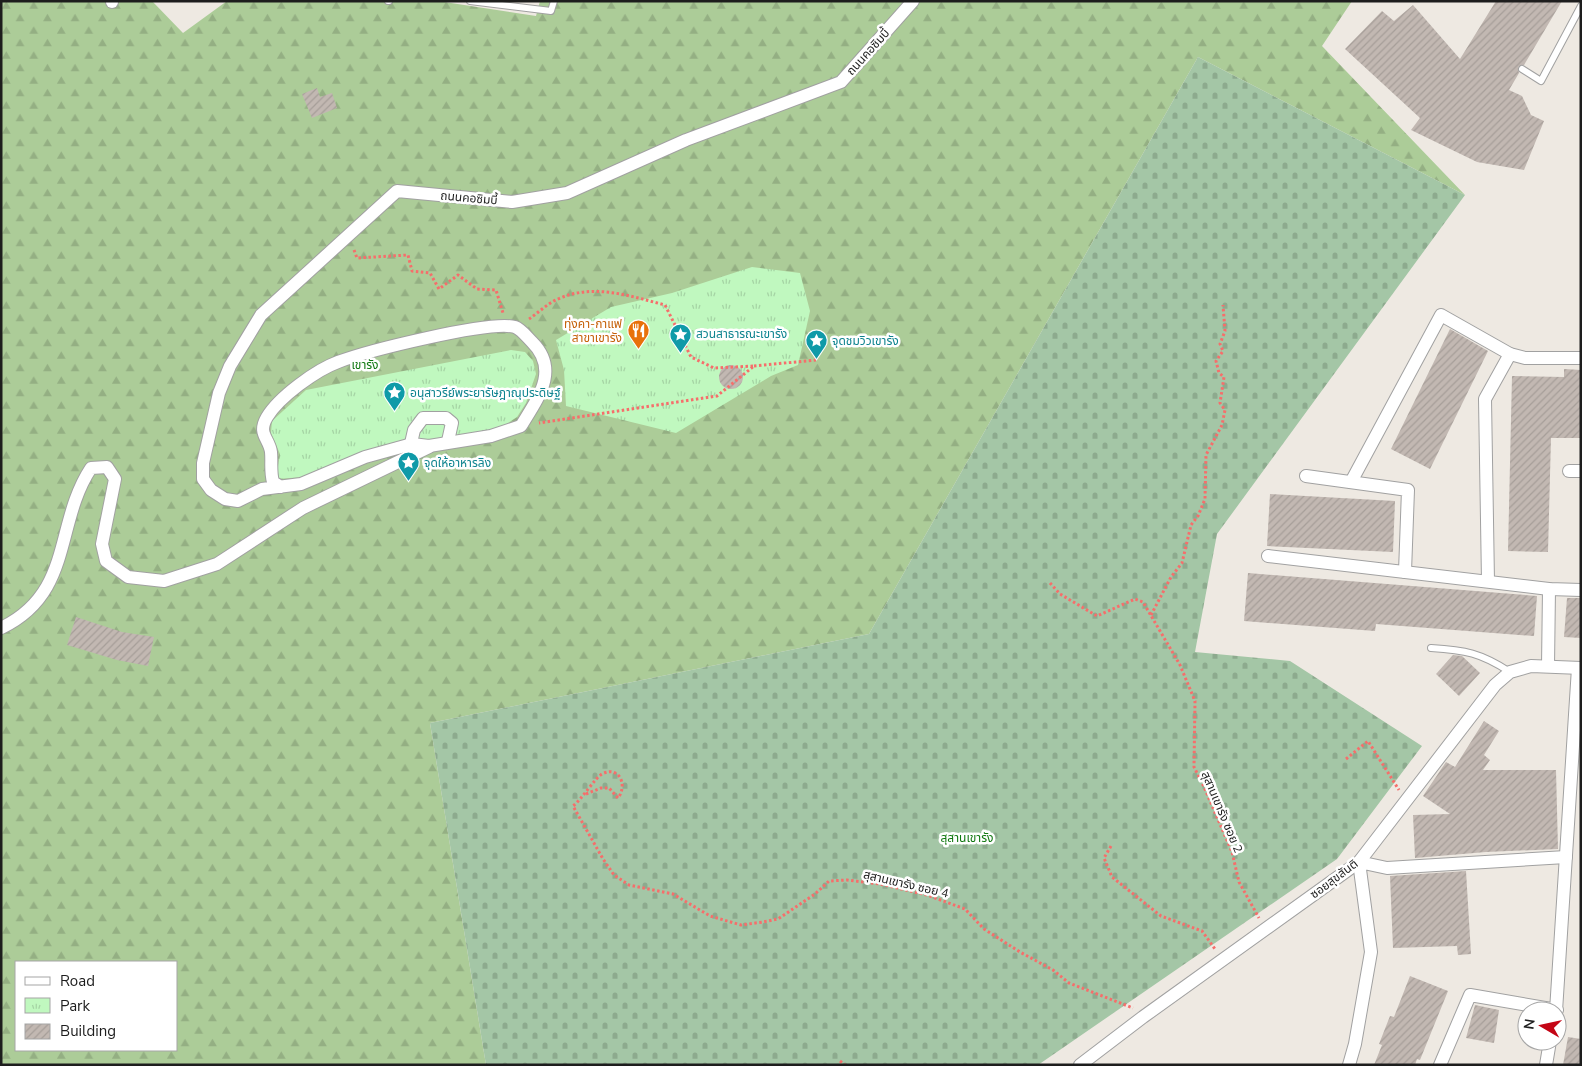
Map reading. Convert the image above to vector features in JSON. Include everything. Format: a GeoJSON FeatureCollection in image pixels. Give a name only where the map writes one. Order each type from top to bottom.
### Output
{"type":"FeatureCollection","features":[{"type":"Feature","properties":{"kind":"street","name":"ถนนคอซิมบี้"},"geometry":{"type":"LineString","coordinates":[[262,489],[238,501],[225,499],[211,490],[203,479],[203,462],[219,393],[230,366],[260,315],[396,191],[512,202],[568,194],[686,140],[841,82],[913,1]]}},
{"type":"Feature","properties":{"kind":"street"},"geometry":{"type":"LineString","coordinates":[[1351,482],[1441,315],[1510,354],[1525,358],[1581,358]]}},
{"type":"Feature","properties":{"kind":"street"},"geometry":{"type":"LineString","coordinates":[[1,628],[32,608],[49,584],[63,548],[81,483],[91,468],[107,467],[115,479],[102,544],[106,562],[128,577],[164,581],[217,564],[303,508],[429,446],[491,436],[521,426],[541,389],[546,369],[542,352],[512,324],[436,336],[336,362],[293,389],[266,418],[262,431],[271,451],[270,466],[273,482],[282,487]]}},
{"type":"Feature","properties":{"kind":"street"},"geometry":{"type":"LineString","coordinates":[[1488,581],[1485,399],[1510,354]]}},
{"type":"Feature","properties":{"kind":"street"},"geometry":{"type":"LineString","coordinates":[[408,457],[414,430],[423,418],[446,418],[452,423],[448,442]]}},
{"type":"Feature","properties":{"kind":"street"},"geometry":{"type":"LineString","coordinates":[[270,466],[262,489],[301,484],[365,457],[412,444],[429,446]]}},
{"type":"Feature","properties":{"kind":"street"},"geometry":{"type":"LineString","coordinates":[[1306,476],[1408,490],[1405,572]]}},
{"type":"Feature","properties":{"kind":"street"},"geometry":{"type":"LineString","coordinates":[[1268,556],[1549,589],[1581,590]]}},
{"type":"Feature","properties":{"kind":"street"},"geometry":{"type":"LineString","coordinates":[[1548,666],[1549,589]]}},
{"type":"Feature","properties":{"kind":"street","name":"ซอยสุขสันติ"},"geometry":{"type":"LineString","coordinates":[[1080,1065],[1143,1017],[1359,862],[1495,685],[1510,672],[1531,666],[1579,668]]}},
{"type":"Feature","properties":{"kind":"street"},"geometry":{"type":"LineString","coordinates":[[1557,1001],[1579,668]]}},
{"type":"Feature","properties":{"kind":"street"},"geometry":{"type":"LineString","coordinates":[[1349,1065],[1355,1044],[1371,952],[1359,862],[1387,868],[1566,857]]}},
{"type":"Feature","properties":{"kind":"street"},"geometry":{"type":"LineString","coordinates":[[1440,1065],[1470,995],[1517,1003]]}},
{"type":"Feature","properties":{"kind":"street"},"geometry":{"type":"LineString","coordinates":[[1546,1065],[1548,1051]]}},
{"type":"Feature","properties":{"kind":"lane"},"geometry":{"type":"LineString","coordinates":[[470,1],[551,11],[554,1]]}},
{"type":"Feature","properties":{"kind":"lane"},"geometry":{"type":"LineString","coordinates":[[1522,69],[1541,81],[1581,6]]}},
{"type":"Feature","properties":{"kind":"lane"},"geometry":{"type":"LineString","coordinates":[[1431,648],[1465,650],[1492,660],[1510,672]]}},
{"type":"Feature","properties":{"kind":"path"},"geometry":{"type":"LineString","coordinates":[[347,236],[357,258],[408,255],[412,271],[430,273],[439,289],[458,275],[477,289],[496,290],[512,324],[558,299],[590,290],[622,293],[665,305],[691,357],[714,368],[816,360]]}},
{"type":"Feature","properties":{"kind":"path"},"geometry":{"type":"LineString","coordinates":[[1150,616],[1171,577],[1182,563],[1191,525],[1198,516],[1205,499],[1206,455],[1222,425],[1225,410],[1220,403],[1224,377],[1220,373],[1216,361],[1223,351],[1220,344],[1225,331],[1223,305]]}},
{"type":"Feature","properties":{"kind":"path"},"geometry":{"type":"LineString","coordinates":[[521,426],[717,396],[754,366]]}},
{"type":"Feature","properties":{"kind":"path","name":"สุสานเขารัง ซอย 2"},"geometry":{"type":"LineString","coordinates":[[1050,583],[1060,594],[1097,616],[1135,599],[1143,602],[1180,666],[1195,701],[1194,767],[1228,844],[1239,882],[1266,929]]}},
{"type":"Feature","properties":{"kind":"path"},"geometry":{"type":"LineString","coordinates":[[1346,759],[1368,741],[1406,802]]}},
{"type":"Feature","properties":{"kind":"path"},"geometry":{"type":"LineString","coordinates":[[611,772],[618,774],[623,783],[624,792],[618,798],[609,788],[601,788],[586,794],[603,774],[611,772]]}},
{"type":"Feature","properties":{"kind":"path","name":"สุสานเขารัง ซอย 4"},"geometry":{"type":"LineString","coordinates":[[586,794],[573,806],[614,875],[629,885],[673,894],[710,916],[741,925],[778,919],[815,894],[829,881],[847,880],[898,889],[964,908],[984,929],[1020,952],[1054,970],[1069,983],[1131,1007],[1143,1017]]}},
{"type":"Feature","properties":{"kind":"path"},"geometry":{"type":"LineString","coordinates":[[1111,846],[1104,858],[1112,877],[1160,916],[1176,923],[1185,923],[1202,931],[1224,959]]}},
{"type":"Feature","properties":{"kind":"path"},"geometry":{"type":"LineString","coordinates":[[840,1060],[845,1065]]}},
{"type":"Feature","properties":{"kind":"green space","name":"เขารัง"},"geometry":{"type":"Polygon","coordinates":[[[1,1],[152,1],[183,33],[227,1],[438,1],[536,16],[540,1],[1352,1],[1322,46],[1465,195],[1198,57],[869,634],[430,723],[486,1065],[1,1065],[1,1]]]}},
{"type":"Feature","properties":{"kind":"green space","name":"สุสานเขารัง"},"geometry":{"type":"Polygon","coordinates":[[[1198,57],[1465,195],[1217,534],[1195,652],[1290,661],[1422,746],[1337,859],[1038,1065],[486,1065],[430,723],[869,634],[1198,57]]]}},
{"type":"Feature","properties":{"kind":"green space","name":"สวนสาธารณะเขารัง"},"geometry":{"type":"Polygon","coordinates":[[[752,267],[800,273],[810,311],[798,365],[771,376],[676,433],[566,406],[564,370],[556,340],[611,307],[672,293],[752,267]]]}},
{"type":"Feature","properties":{"kind":"green space"},"geometry":{"type":"Polygon","coordinates":[[[511,350],[525,352],[533,361],[536,374],[526,403],[517,417],[505,425],[427,449],[395,443],[304,477],[276,479],[280,454],[271,433],[272,421],[306,390],[511,350]]]}},
{"type":"Feature","properties":{"kind":"building"},"geometry":{"type":"Polygon","coordinates":[[[1496,1],[1562,1],[1524,65],[1518,67],[1519,73],[1509,90],[1522,96],[1531,115],[1544,121],[1524,170],[1477,162],[1411,130],[1420,118],[1345,49],[1382,11],[1394,21],[1413,5],[1460,59],[1496,1]]]}},
{"type":"Feature","properties":{"kind":"building"},"geometry":{"type":"Polygon","coordinates":[[[317,88],[320,97],[332,93],[337,108],[312,118],[302,94],[317,88]]]}},
{"type":"Feature","properties":{"kind":"building"},"geometry":{"type":"Polygon","coordinates":[[[1450,329],[1488,351],[1430,469],[1391,449],[1450,329]]]}},
{"type":"Feature","properties":{"kind":"building"},"geometry":{"type":"Polygon","coordinates":[[[731,365],[740,368],[743,377],[740,386],[731,389],[722,386],[719,377],[722,368],[731,365]]]}},
{"type":"Feature","properties":{"kind":"building"},"geometry":{"type":"Polygon","coordinates":[[[1564,369],[1581,370],[1581,438],[1551,438],[1548,552],[1508,551],[1512,376],[1564,377],[1564,369]]]}},
{"type":"Feature","properties":{"kind":"building"},"geometry":{"type":"Polygon","coordinates":[[[1270,494],[1395,501],[1393,552],[1267,546],[1270,494]]]}},
{"type":"Feature","properties":{"kind":"building"},"geometry":{"type":"Polygon","coordinates":[[[1248,573],[1537,596],[1534,636],[1376,624],[1375,631],[1244,621],[1248,573]]]}},
{"type":"Feature","properties":{"kind":"building"},"geometry":{"type":"Polygon","coordinates":[[[1567,598],[1581,598],[1581,638],[1564,637],[1567,598]]]}},
{"type":"Feature","properties":{"kind":"building"},"geometry":{"type":"Polygon","coordinates":[[[76,617],[122,632],[154,637],[148,666],[117,660],[67,645],[76,617]]]}},
{"type":"Feature","properties":{"kind":"building"},"geometry":{"type":"Polygon","coordinates":[[[1453,655],[1462,656],[1480,673],[1459,696],[1436,674],[1453,655]]]}},
{"type":"Feature","properties":{"kind":"building"},"geometry":{"type":"Polygon","coordinates":[[[1484,721],[1499,731],[1484,755],[1490,760],[1483,770],[1556,770],[1558,849],[1486,852],[1415,858],[1413,815],[1450,814],[1423,796],[1446,762],[1455,767],[1484,721]]]}},
{"type":"Feature","properties":{"kind":"building"},"geometry":{"type":"Polygon","coordinates":[[[1466,871],[1471,954],[1458,955],[1457,946],[1393,948],[1390,876],[1466,871]]]}},
{"type":"Feature","properties":{"kind":"building"},"geometry":{"type":"Polygon","coordinates":[[[1410,976],[1448,991],[1420,1060],[1417,1059],[1415,1065],[1374,1065],[1382,1045],[1379,1044],[1390,1016],[1394,1017],[1410,976]]]}},
{"type":"Feature","properties":{"kind":"building"},"geometry":{"type":"Polygon","coordinates":[[[1475,1005],[1499,1010],[1494,1043],[1466,1038],[1475,1005]]]}},
{"type":"Feature","properties":{"kind":"building"},"geometry":{"type":"Polygon","coordinates":[[[1568,1037],[1581,1039],[1581,1065],[1563,1065],[1568,1037]]]}},
{"type":"Feature","properties":{"kind":"place","name":"ทุ่งคา-กาแฟ สาขาเขารัง"},"geometry":{"type":"Point","coordinates":[638,350]}},
{"type":"Feature","properties":{"kind":"place","name":"สวนสาธารณะเขารัง"},"geometry":{"type":"Point","coordinates":[680,353]}},
{"type":"Feature","properties":{"kind":"place","name":"จุดชมวิวเขารัง"},"geometry":{"type":"Point","coordinates":[816,360]}},
{"type":"Feature","properties":{"kind":"place","name":"อนุสาวรีย์พระยารัษฎาณุประดิษฐ์"},"geometry":{"type":"Point","coordinates":[394,412]}},
{"type":"Feature","properties":{"kind":"place","name":"จุดให้อาหารลิง"},"geometry":{"type":"Point","coordinates":[408,482]}}]}
